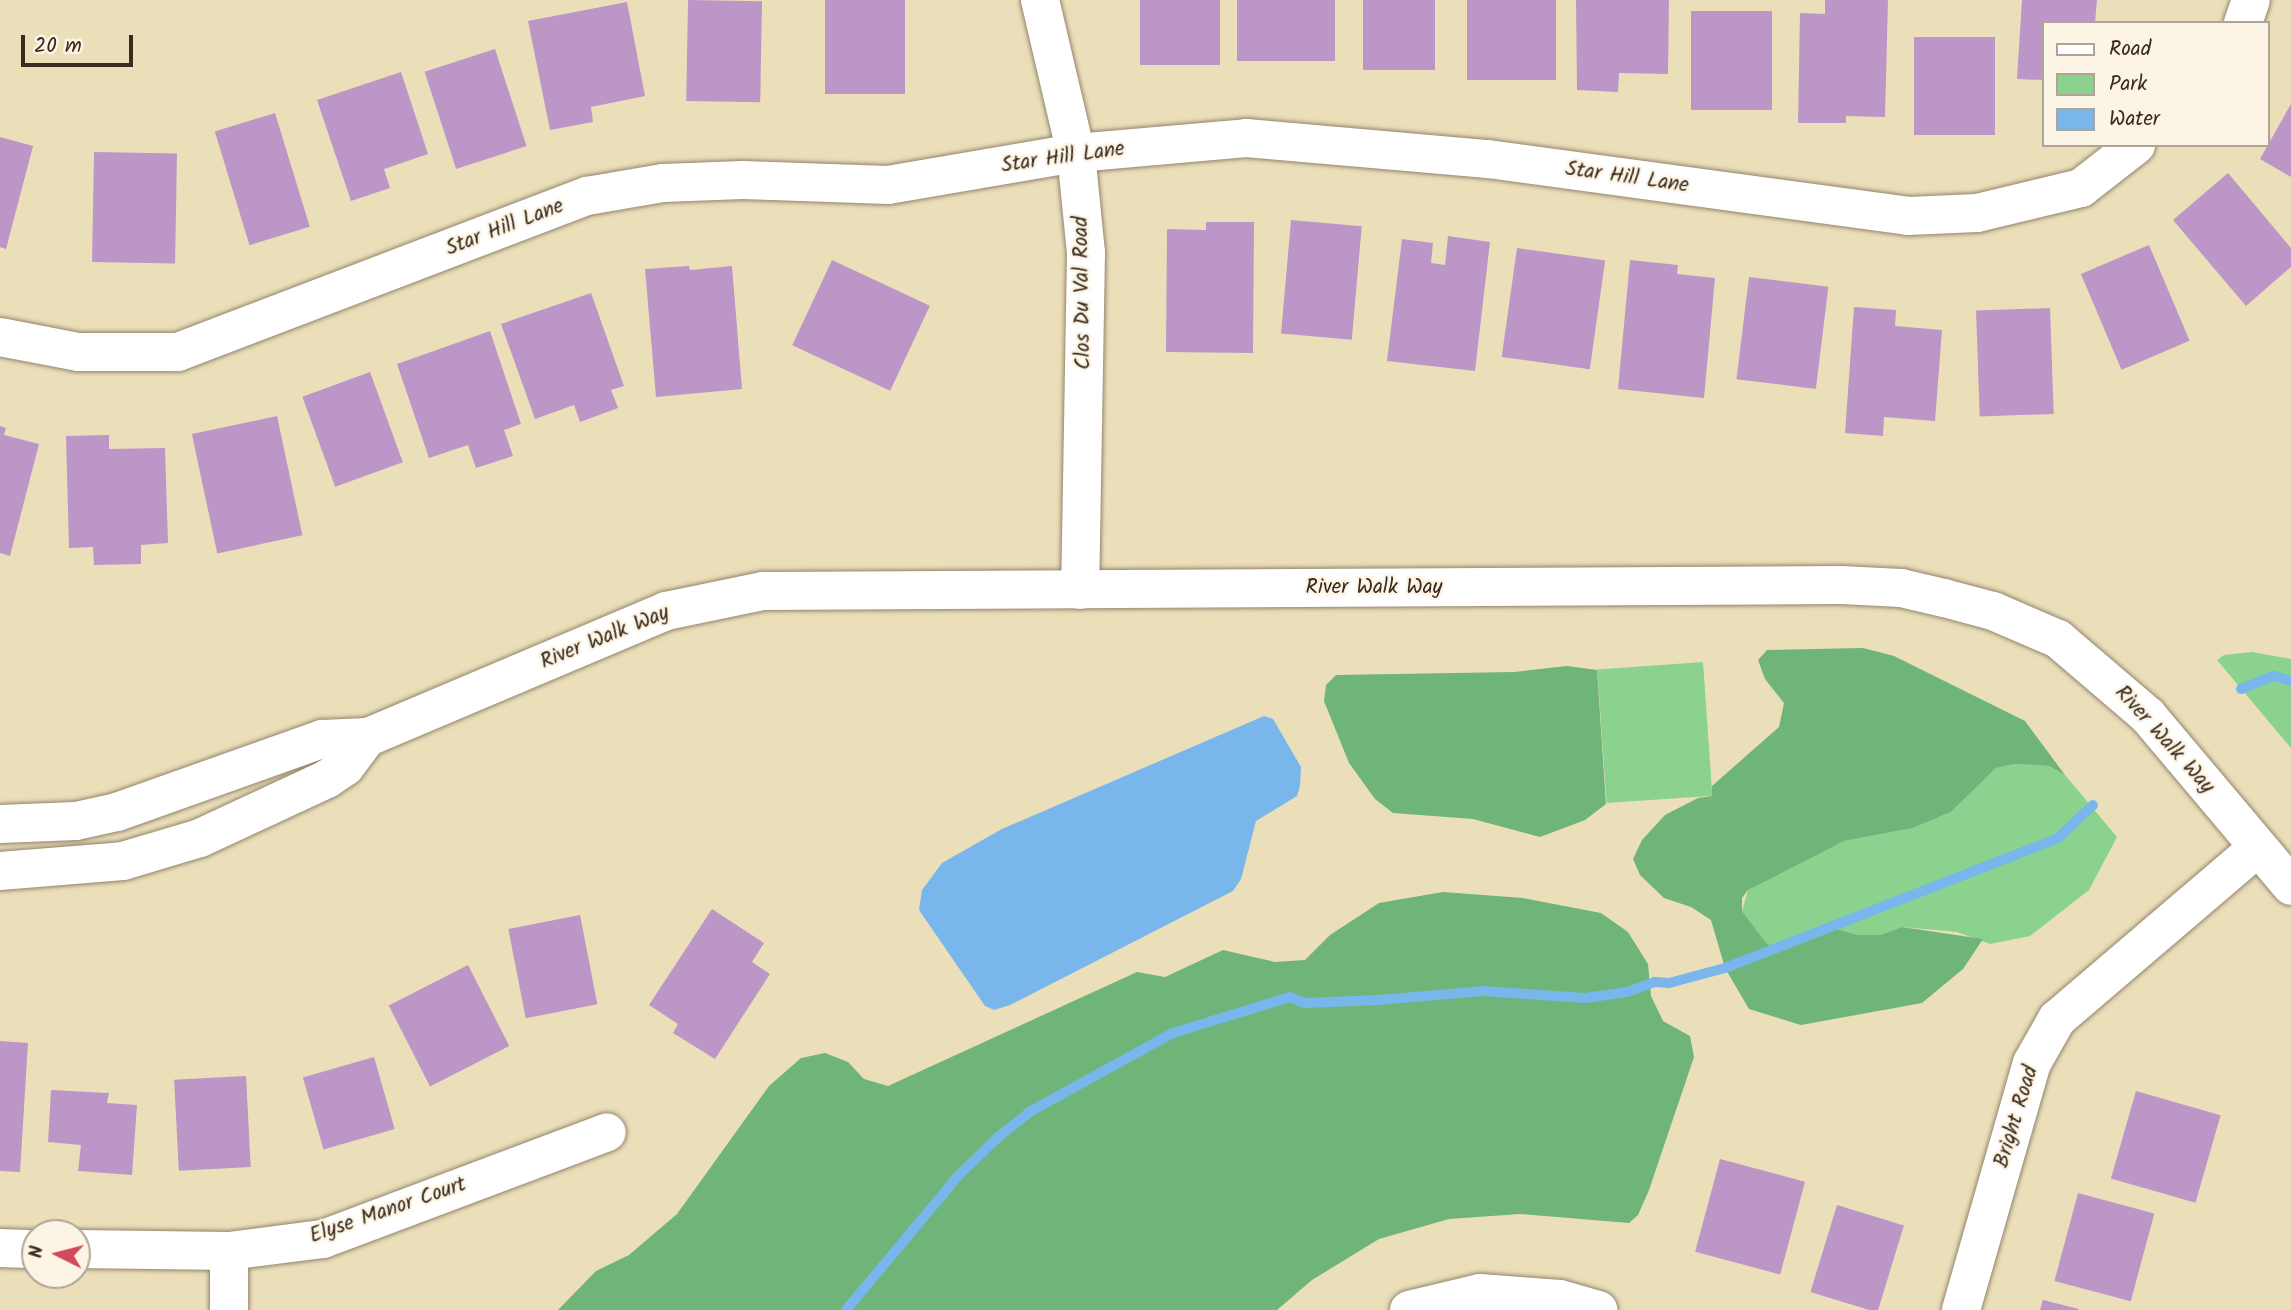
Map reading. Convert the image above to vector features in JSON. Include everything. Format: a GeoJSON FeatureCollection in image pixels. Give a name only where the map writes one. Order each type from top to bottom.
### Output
{"type":"FeatureCollection","features":[{"type":"Feature","properties":{"kind":"street","name":"Clos Du Val Road"},"geometry":{"type":"LineString","coordinates":[[1040,0],[1076,153],[1087,253],[1080,590]]}},
{"type":"Feature","properties":{"kind":"street"},"geometry":{"type":"LineString","coordinates":[[2244,21],[2251,0]]}},
{"type":"Feature","properties":{"kind":"street","name":"Star Hill Lane"},"geometry":{"type":"LineString","coordinates":[[0,337],[78,352],[178,352],[587,196],[690,182],[888,185],[1076,153],[1247,138],[1488,159],[1908,216],[1977,213],[2081,188],[2133,147]]}},
{"type":"Feature","properties":{"kind":"street","name":"River Walk Way"},"geometry":{"type":"LineString","coordinates":[[0,824],[76,821],[117,812],[323,738],[368,737],[666,611],[762,591],[1901,588],[1993,611],[2067,646],[2148,716],[2291,887]]}},
{"type":"Feature","properties":{"kind":"street","name":"River Walk Way"},"geometry":{"type":"LineString","coordinates":[[0,871],[42,871],[123,861],[200,838],[327,779],[345,766],[368,737]]}},
{"type":"Feature","properties":{"kind":"street","name":"Bright Road"},"geometry":{"type":"LineString","coordinates":[[1961,1310],[2032,1063],[2057,1019],[2257,848]]}},
{"type":"Feature","properties":{"kind":"street","name":"Elyse Manor Court"},"geometry":{"type":"LineString","coordinates":[[91,1249],[229,1251],[323,1238],[607,1132]]}},
{"type":"Feature","properties":{"kind":"street"},"geometry":{"type":"LineString","coordinates":[[0,1248],[21,1249]]}},
{"type":"Feature","properties":{"kind":"street"},"geometry":{"type":"LineString","coordinates":[[229,1251],[229,1310]]}},
{"type":"Feature","properties":{"kind":"street"},"geometry":{"type":"LineString","coordinates":[[1409,1310],[1480,1293],[1560,1299],[1598,1310]]}},
{"type":"Feature","properties":{"kind":"green space"},"geometry":{"type":"Polygon","coordinates":[[[1863,648],[1894,656],[2025,721],[2065,775],[2049,766],[2015,764],[1996,768],[1951,812],[1913,828],[1844,841],[1748,890],[1742,898],[1742,911],[1766,943],[1777,949],[1833,928],[1858,935],[1880,935],[1902,927],[1983,939],[1963,969],[1922,1003],[1801,1025],[1749,1009],[1725,968],[1711,920],[1691,907],[1664,898],[1640,875],[1633,859],[1642,840],[1665,815],[1698,798],[1712,796],[1712,786],[1779,727],[1784,703],[1765,679],[1758,660],[1767,650],[1863,648]]]}},
{"type":"Feature","properties":{"kind":"green space"},"geometry":{"type":"Polygon","coordinates":[[[2252,652],[2291,659],[2291,748],[2217,660],[2224,655],[2252,652]]]}},
{"type":"Feature","properties":{"kind":"green space"},"geometry":{"type":"Polygon","coordinates":[[[1703,662],[1712,796],[1607,803],[1597,669],[1703,662]]]}},
{"type":"Feature","properties":{"kind":"green space"},"geometry":{"type":"Polygon","coordinates":[[[1567,666],[1597,670],[1606,804],[1585,820],[1540,837],[1473,819],[1393,813],[1375,799],[1349,763],[1324,701],[1326,685],[1336,675],[1514,672],[1567,666]]]}},
{"type":"Feature","properties":{"kind":"green space"},"geometry":{"type":"Polygon","coordinates":[[[2015,764],[2049,766],[2065,775],[2117,837],[2089,890],[2030,936],[1990,944],[1957,932],[1902,927],[1880,935],[1858,935],[1833,928],[1777,949],[1766,944],[1742,911],[1748,890],[1782,871],[1844,841],[1913,828],[1951,812],[1996,768],[2015,764]]]}},
{"type":"Feature","properties":{"kind":"green space"},"geometry":{"type":"Polygon","coordinates":[[[1443,892],[1523,898],[1601,913],[1628,932],[1648,964],[1651,996],[1663,1021],[1690,1036],[1694,1057],[1649,1190],[1638,1215],[1629,1223],[1520,1214],[1449,1219],[1379,1239],[1312,1280],[1277,1310],[558,1310],[596,1271],[629,1255],[677,1214],[769,1086],[801,1058],[825,1053],[848,1062],[864,1079],[888,1086],[1137,972],[1165,977],[1223,950],[1275,962],[1305,960],[1330,935],[1379,903],[1443,892]]]}},
{"type":"Feature","properties":{"kind":"water"},"geometry":{"type":"Polygon","coordinates":[[[1264,716],[1273,719],[1301,767],[1300,786],[1297,796],[1256,821],[1241,879],[1233,891],[1010,1005],[994,1010],[985,1006],[919,910],[922,890],[942,863],[1002,829],[1264,716]]]}},
{"type":"Feature","properties":{"kind":"building"},"geometry":{"type":"Polygon","coordinates":[[[688,0],[762,1],[760,102],[686,101],[688,0]]]}},
{"type":"Feature","properties":{"kind":"building"},"geometry":{"type":"Polygon","coordinates":[[[825,0],[905,0],[905,94],[825,94],[825,0]]]}},
{"type":"Feature","properties":{"kind":"building"},"geometry":{"type":"Polygon","coordinates":[[[1140,0],[1220,0],[1220,65],[1140,65],[1140,0]]]}},
{"type":"Feature","properties":{"kind":"building"},"geometry":{"type":"Polygon","coordinates":[[[1237,0],[1335,0],[1335,61],[1237,61],[1237,0]]]}},
{"type":"Feature","properties":{"kind":"building"},"geometry":{"type":"Polygon","coordinates":[[[1363,0],[1435,0],[1435,70],[1363,70],[1363,0]]]}},
{"type":"Feature","properties":{"kind":"building"},"geometry":{"type":"Polygon","coordinates":[[[1467,0],[1556,0],[1556,80],[1467,80],[1467,0]]]}},
{"type":"Feature","properties":{"kind":"building"},"geometry":{"type":"Polygon","coordinates":[[[1576,0],[1669,0],[1668,74],[1619,73],[1618,92],[1577,90],[1576,0]]]}},
{"type":"Feature","properties":{"kind":"building"},"geometry":{"type":"Polygon","coordinates":[[[1825,0],[1888,0],[1885,117],[1846,116],[1846,123],[1798,123],[1800,13],[1825,14],[1825,0]]]}},
{"type":"Feature","properties":{"kind":"building"},"geometry":{"type":"Polygon","coordinates":[[[2022,0],[2097,0],[2095,21],[2042,21],[2042,80],[2017,79],[2022,0]]]}},
{"type":"Feature","properties":{"kind":"building"},"geometry":{"type":"Polygon","coordinates":[[[627,2],[645,96],[591,107],[593,122],[550,130],[528,21],[627,2]]]}},
{"type":"Feature","properties":{"kind":"building"},"geometry":{"type":"Polygon","coordinates":[[[1691,11],[1772,11],[1772,110],[1691,110],[1691,11]]]}},
{"type":"Feature","properties":{"kind":"building"},"geometry":{"type":"Polygon","coordinates":[[[1914,37],[1995,37],[1995,135],[1914,135],[1914,37]]]}},
{"type":"Feature","properties":{"kind":"building"},"geometry":{"type":"Polygon","coordinates":[[[495,49],[527,146],[456,169],[425,72],[495,49]]]}},
{"type":"Feature","properties":{"kind":"building"},"geometry":{"type":"Polygon","coordinates":[[[401,72],[428,154],[384,169],[390,188],[351,201],[317,100],[401,72]]]}},
{"type":"Feature","properties":{"kind":"building"},"geometry":{"type":"Polygon","coordinates":[[[2291,104],[2291,177],[2260,159],[2267,147],[2270,147],[2270,141],[2291,104]]]}},
{"type":"Feature","properties":{"kind":"building"},"geometry":{"type":"Polygon","coordinates":[[[275,113],[310,227],[250,245],[215,131],[275,113]]]}},
{"type":"Feature","properties":{"kind":"building"},"geometry":{"type":"Polygon","coordinates":[[[0,137],[33,146],[6,249],[0,247],[0,137]]]}},
{"type":"Feature","properties":{"kind":"building"},"geometry":{"type":"Polygon","coordinates":[[[94,152],[177,153],[175,263],[92,262],[94,152]]]}},
{"type":"Feature","properties":{"kind":"building"},"geometry":{"type":"Polygon","coordinates":[[[2228,173],[2291,248],[2291,267],[2246,306],[2173,220],[2228,173]]]}},
{"type":"Feature","properties":{"kind":"building"},"geometry":{"type":"Polygon","coordinates":[[[1291,220],[1362,226],[1352,340],[1281,334],[1291,220]]]}},
{"type":"Feature","properties":{"kind":"building"},"geometry":{"type":"Polygon","coordinates":[[[1206,222],[1254,222],[1253,353],[1166,352],[1167,229],[1206,230],[1206,222]]]}},
{"type":"Feature","properties":{"kind":"building"},"geometry":{"type":"Polygon","coordinates":[[[1448,236],[1490,242],[1475,371],[1387,361],[1402,239],[1433,243],[1431,263],[1445,265],[1448,236]]]}},
{"type":"Feature","properties":{"kind":"building"},"geometry":{"type":"Polygon","coordinates":[[[2149,245],[2190,341],[2122,370],[2081,274],[2149,245]]]}},
{"type":"Feature","properties":{"kind":"building"},"geometry":{"type":"Polygon","coordinates":[[[1517,248],[1605,260],[1590,369],[1502,357],[1517,248]]]}},
{"type":"Feature","properties":{"kind":"building"},"geometry":{"type":"Polygon","coordinates":[[[832,260],[930,306],[890,391],[792,345],[832,260]]]}},
{"type":"Feature","properties":{"kind":"building"},"geometry":{"type":"Polygon","coordinates":[[[1630,260],[1678,265],[1677,274],[1715,278],[1704,398],[1618,389],[1630,260]]]}},
{"type":"Feature","properties":{"kind":"building"},"geometry":{"type":"Polygon","coordinates":[[[689,266],[690,270],[732,266],[742,389],[656,397],[645,269],[689,266]]]}},
{"type":"Feature","properties":{"kind":"building"},"geometry":{"type":"Polygon","coordinates":[[[1749,277],[1828,287],[1816,389],[1736,379],[1749,277]]]}},
{"type":"Feature","properties":{"kind":"building"},"geometry":{"type":"Polygon","coordinates":[[[591,293],[624,386],[611,390],[618,408],[580,422],[574,405],[535,419],[501,324],[591,293]]]}},
{"type":"Feature","properties":{"kind":"building"},"geometry":{"type":"Polygon","coordinates":[[[1854,307],[1896,310],[1895,326],[1942,330],[1935,421],[1884,417],[1883,436],[1845,433],[1854,307]]]}},
{"type":"Feature","properties":{"kind":"building"},"geometry":{"type":"Polygon","coordinates":[[[2050,308],[2054,414],[1980,417],[1976,311],[2050,308]]]}},
{"type":"Feature","properties":{"kind":"building"},"geometry":{"type":"Polygon","coordinates":[[[490,331],[521,424],[504,430],[513,456],[476,468],[468,445],[429,458],[397,364],[490,331]]]}},
{"type":"Feature","properties":{"kind":"building"},"geometry":{"type":"Polygon","coordinates":[[[370,372],[403,462],[335,487],[302,397],[370,372]]]}},
{"type":"Feature","properties":{"kind":"building"},"geometry":{"type":"Polygon","coordinates":[[[277,416],[302,535],[217,553],[192,434],[277,416]]]}},
{"type":"Feature","properties":{"kind":"building"},"geometry":{"type":"Polygon","coordinates":[[[0,426],[6,428],[4,435],[39,444],[10,556],[0,553],[0,426]]]}},
{"type":"Feature","properties":{"kind":"building"},"geometry":{"type":"Polygon","coordinates":[[[109,435],[109,449],[165,448],[168,543],[141,545],[141,564],[94,565],[93,547],[69,548],[66,436],[109,435]]]}},
{"type":"Feature","properties":{"kind":"building"},"geometry":{"type":"Polygon","coordinates":[[[712,909],[764,943],[752,962],[770,974],[715,1059],[673,1033],[678,1024],[649,1005],[712,909]]]}},
{"type":"Feature","properties":{"kind":"building"},"geometry":{"type":"Polygon","coordinates":[[[580,915],[597,1004],[526,1018],[508,929],[580,915]]]}},
{"type":"Feature","properties":{"kind":"building"},"geometry":{"type":"Polygon","coordinates":[[[468,965],[509,1046],[430,1086],[389,1005],[468,965]]]}},
{"type":"Feature","properties":{"kind":"building"},"geometry":{"type":"Polygon","coordinates":[[[0,1041],[28,1043],[20,1172],[0,1171],[0,1041]]]}},
{"type":"Feature","properties":{"kind":"building"},"geometry":{"type":"Polygon","coordinates":[[[374,1057],[395,1129],[324,1149],[303,1077],[374,1057]]]}},
{"type":"Feature","properties":{"kind":"building"},"geometry":{"type":"Polygon","coordinates":[[[246,1076],[251,1167],[179,1171],[174,1080],[246,1076]]]}},
{"type":"Feature","properties":{"kind":"building"},"geometry":{"type":"Polygon","coordinates":[[[51,1090],[109,1093],[107,1103],[137,1105],[132,1175],[78,1171],[81,1145],[48,1142],[51,1090]]]}},
{"type":"Feature","properties":{"kind":"building"},"geometry":{"type":"Polygon","coordinates":[[[2136,1091],[2221,1115],[2196,1203],[2111,1178],[2136,1091]]]}},
{"type":"Feature","properties":{"kind":"building"},"geometry":{"type":"Polygon","coordinates":[[[1720,1159],[1805,1182],[1780,1275],[1695,1252],[1720,1159]]]}},
{"type":"Feature","properties":{"kind":"building"},"geometry":{"type":"Polygon","coordinates":[[[2078,1193],[2154,1213],[2131,1301],[2054,1281],[2078,1193]]]}},
{"type":"Feature","properties":{"kind":"building"},"geometry":{"type":"Polygon","coordinates":[[[1837,1205],[1904,1225],[1878,1310],[1869,1310],[1810,1292],[1837,1205]]]}},
{"type":"Feature","properties":{"kind":"building"},"geometry":{"type":"Polygon","coordinates":[[[2043,1300],[2079,1309],[2040,1310],[2043,1300]]]}},
{"type":"Feature","properties":{"kind":"waterway"},"geometry":{"type":"LineString","coordinates":[[2241,689],[2274,676],[2291,681]]}},
{"type":"Feature","properties":{"kind":"waterway"},"geometry":{"type":"LineString","coordinates":[[846,1310],[959,1175],[997,1138],[1031,1111],[1173,1033],[1290,997],[1305,1003],[1483,991],[1585,998],[1627,992],[1655,982],[1669,983],[1725,968],[2058,838],[2093,805]]}}]}
